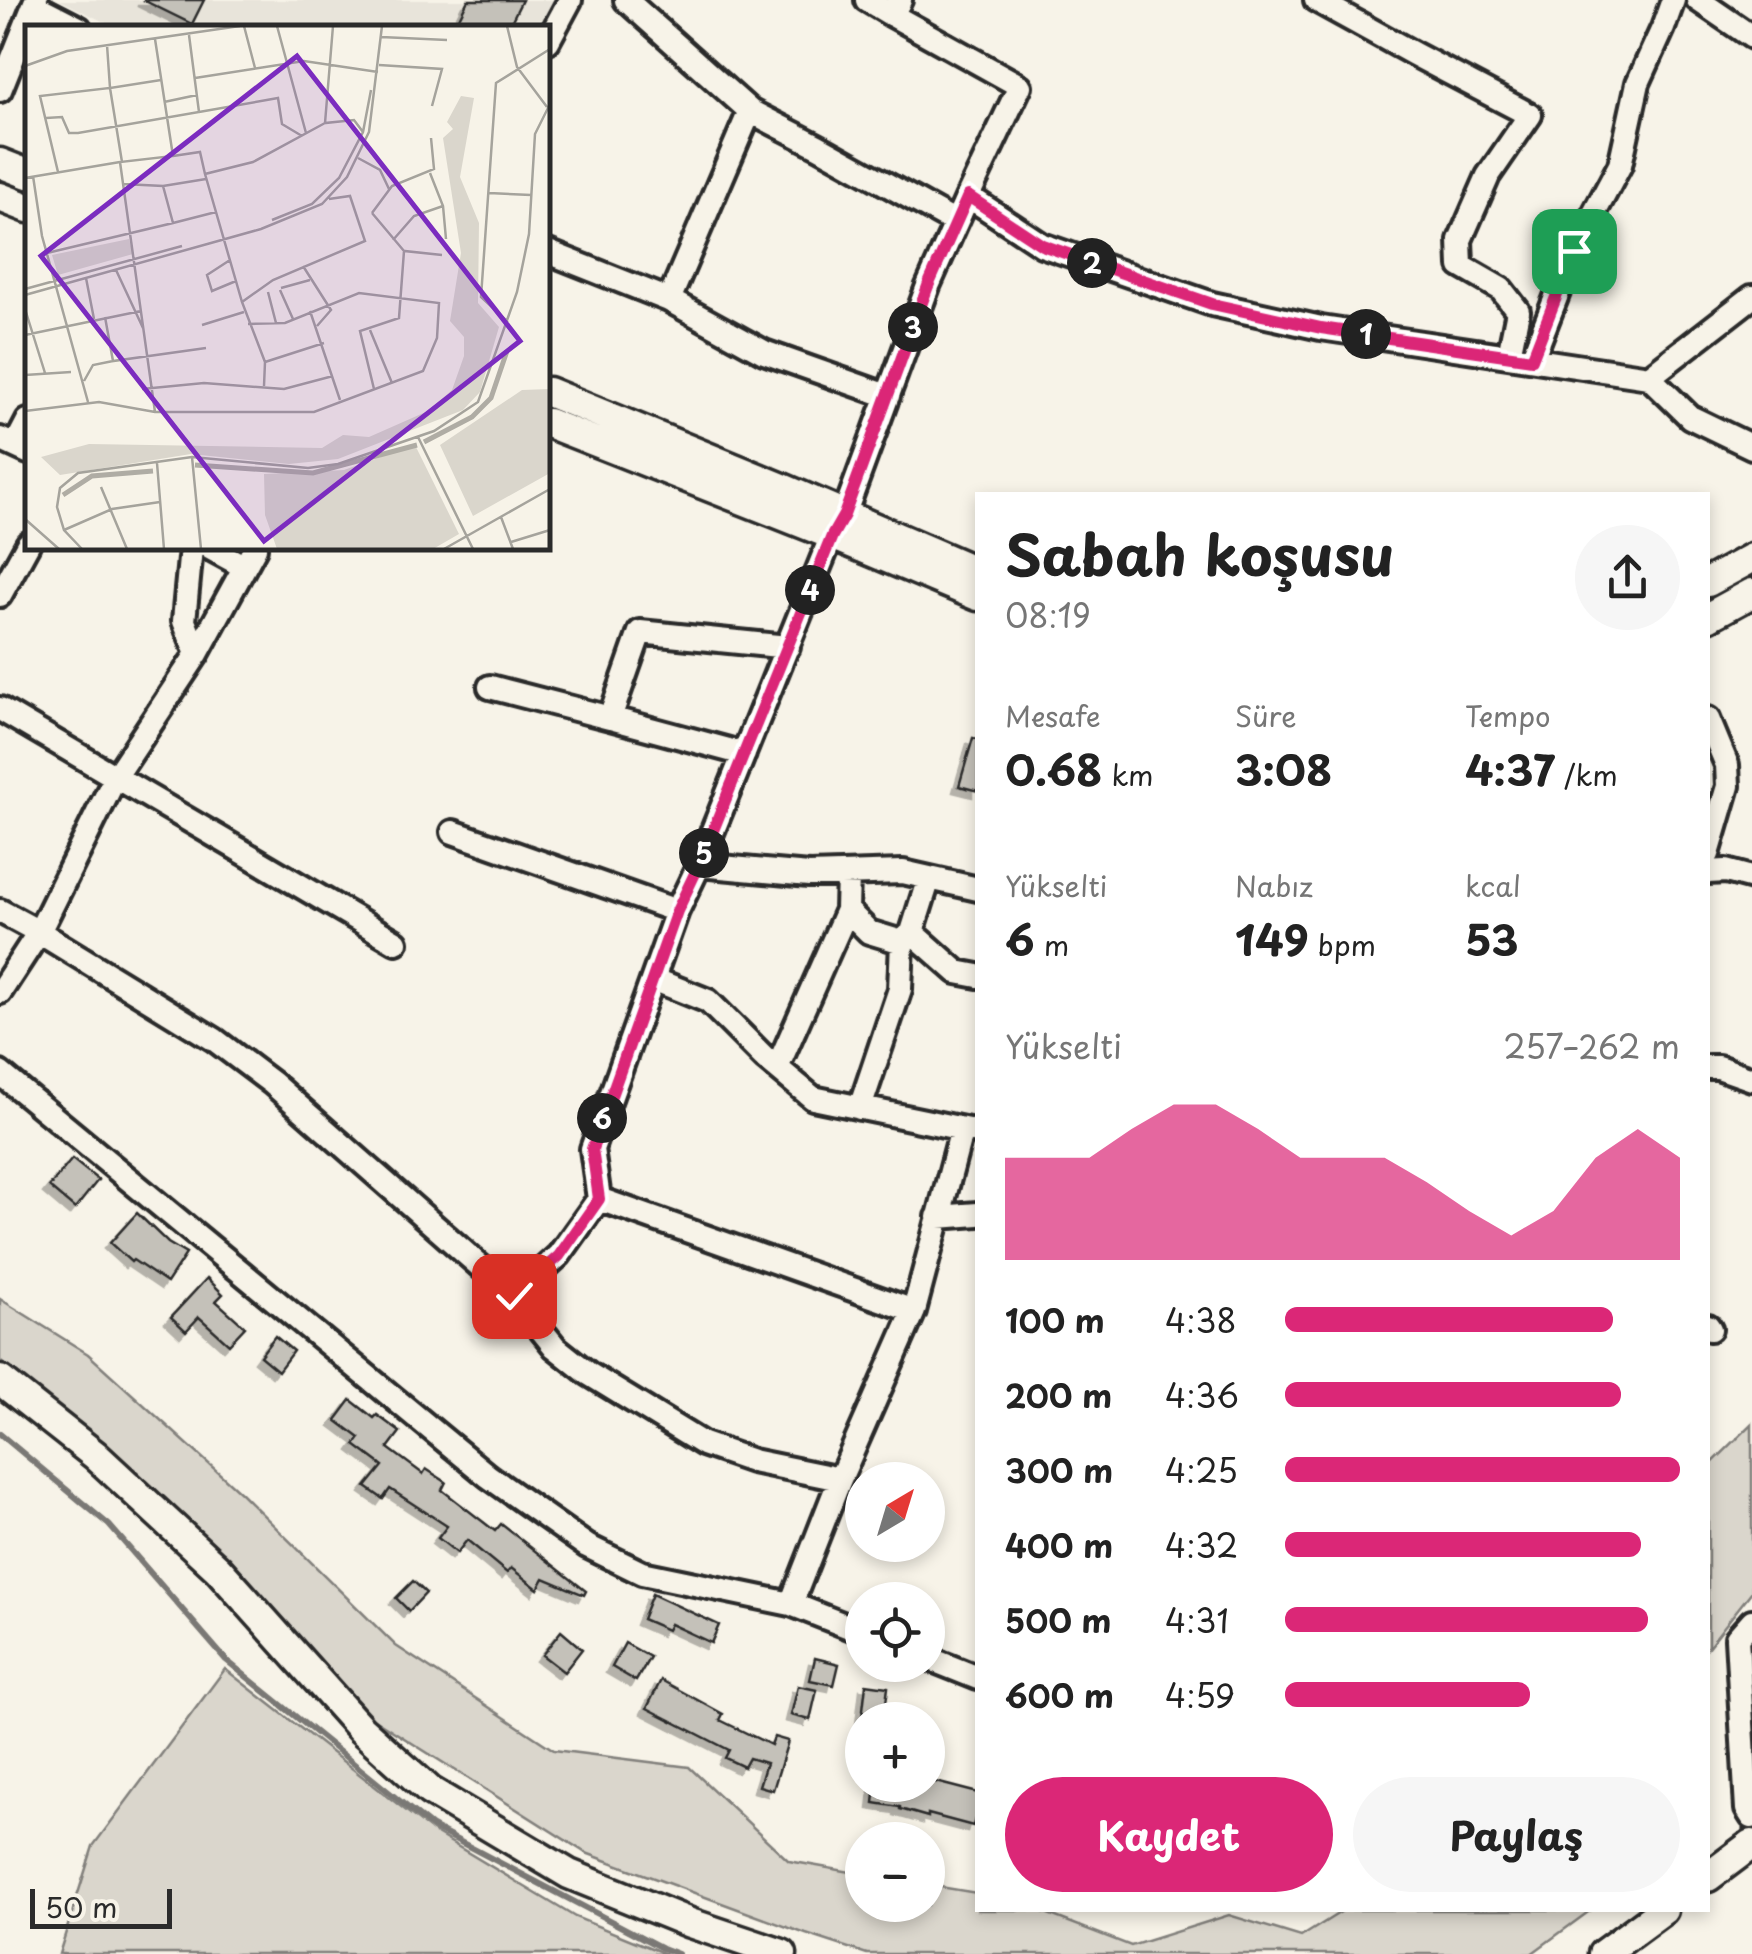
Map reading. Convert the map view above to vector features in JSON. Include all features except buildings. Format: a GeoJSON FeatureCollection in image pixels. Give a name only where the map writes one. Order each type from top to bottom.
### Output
{"type":"FeatureCollection","features":[{"type":"Feature","properties":{"kind":"street"},"geometry":{"type":"LineString","coordinates":[[550,37],[570,0]]}},
{"type":"Feature","properties":{"kind":"street"},"geometry":{"type":"LineString","coordinates":[[626,0],[750,111],[956,223]]}},
{"type":"Feature","properties":{"kind":"street"},"geometry":{"type":"LineString","coordinates":[[514,1296],[559,1256],[599,1199],[592,1149],[677,911],[838,525],[928,286],[1020,86],[896,8],[866,0]]}},
{"type":"Feature","properties":{"kind":"street"},"geometry":{"type":"LineString","coordinates":[[1316,0],[1530,115],[1488,176],[1460,240],[1461,266],[1502,290],[1518,311],[1520,357]]}},
{"type":"Feature","properties":{"kind":"street"},"geometry":{"type":"LineString","coordinates":[[1520,357],[1620,165],[1638,83],[1673,0]]}},
{"type":"Feature","properties":{"kind":"street"},"geometry":{"type":"LineString","coordinates":[[1698,0],[1752,37]]}},
{"type":"Feature","properties":{"kind":"street"},"geometry":{"type":"LineString","coordinates":[[35,2],[75,25]]}},
{"type":"Feature","properties":{"kind":"street"},"geometry":{"type":"LineString","coordinates":[[0,90],[25,27]]}},
{"type":"Feature","properties":{"kind":"street"},"geometry":{"type":"LineString","coordinates":[[670,300],[750,111]]}},
{"type":"Feature","properties":{"kind":"street"},"geometry":{"type":"LineString","coordinates":[[0,163],[25,173]]}},
{"type":"Feature","properties":{"kind":"street"},"geometry":{"type":"LineString","coordinates":[[968,196],[1042,245],[1212,304],[1321,328],[1649,376],[1690,417],[1752,448]]}},
{"type":"Feature","properties":{"kind":"street"},"geometry":{"type":"LineString","coordinates":[[0,197],[25,207]]}},
{"type":"Feature","properties":{"kind":"street"},"geometry":{"type":"LineString","coordinates":[[550,253],[670,300],[764,352],[888,396]]}},
{"type":"Feature","properties":{"kind":"street"},"geometry":{"type":"LineString","coordinates":[[1649,376],[1752,297]]}},
{"type":"Feature","properties":{"kind":"street"},"geometry":{"type":"LineString","coordinates":[[550,393],[838,525],[975,594]]}},
{"type":"Feature","properties":{"kind":"street"},"geometry":{"type":"LineString","coordinates":[[550,424],[975,571]]}},
{"type":"Feature","properties":{"kind":"street"},"geometry":{"type":"LineString","coordinates":[[0,595],[25,549]]}},
{"type":"Feature","properties":{"kind":"street"},"geometry":{"type":"LineString","coordinates":[[191,550],[184,621],[197,654]]}},
{"type":"Feature","properties":{"kind":"street"},"geometry":{"type":"LineString","coordinates":[[0,992],[39,932],[116,776],[197,654],[249,557],[219,550]]}},
{"type":"Feature","properties":{"kind":"street"},"geometry":{"type":"LineString","coordinates":[[1710,581],[1752,558]]}},
{"type":"Feature","properties":{"kind":"street"},"geometry":{"type":"LineString","coordinates":[[1710,616],[1752,592]]}},
{"type":"Feature","properties":{"kind":"street"},"geometry":{"type":"LineString","coordinates":[[610,718],[640,632],[788,646]]}},
{"type":"Feature","properties":{"kind":"street"},"geometry":{"type":"LineString","coordinates":[[490,687],[744,754]]}},
{"type":"Feature","properties":{"kind":"street"},"geometry":{"type":"LineString","coordinates":[[0,709],[396,942]]}},
{"type":"Feature","properties":{"kind":"street"},"geometry":{"type":"LineString","coordinates":[[1710,724],[1727,765],[1728,786],[1710,847]]}},
{"type":"Feature","properties":{"kind":"street"},"geometry":{"type":"LineString","coordinates":[[453,832],[677,911]]}},
{"type":"Feature","properties":{"kind":"street"},"geometry":{"type":"LineString","coordinates":[[699,865],[809,875],[904,872],[975,888]]}},
{"type":"Feature","properties":{"kind":"street"},"geometry":{"type":"LineString","coordinates":[[1710,872],[1726,871],[1752,878]]}},
{"type":"Feature","properties":{"kind":"street"},"geometry":{"type":"LineString","coordinates":[[776,1068],[847,910],[848,874]]}},
{"type":"Feature","properties":{"kind":"street"},"geometry":{"type":"LineString","coordinates":[[860,1108],[900,989],[907,937],[929,878]]}},
{"type":"Feature","properties":{"kind":"street"},"geometry":{"type":"LineString","coordinates":[[847,910],[869,932],[907,937],[957,972],[975,975]]}},
{"type":"Feature","properties":{"kind":"street"},"geometry":{"type":"LineString","coordinates":[[0,911],[215,1040],[272,1083],[514,1296],[540,1331],[570,1360],[678,1430],[728,1454],[840,1479]]}},
{"type":"Feature","properties":{"kind":"street"},"geometry":{"type":"LineString","coordinates":[[652,980],[708,1000],[812,1098],[970,1131],[938,1217],[914,1311],[840,1479],[791,1604]]}},
{"type":"Feature","properties":{"kind":"street"},"geometry":{"type":"LineString","coordinates":[[1710,1067],[1752,1079]]}},
{"type":"Feature","properties":{"kind":"street"},"geometry":{"type":"LineString","coordinates":[[0,1073],[488,1476],[586,1546],[642,1573],[791,1604],[845,1625]]}},
{"type":"Feature","properties":{"kind":"street"},"geometry":{"type":"LineString","coordinates":[[599,1199],[914,1311]]}},
{"type":"Feature","properties":{"kind":"street"},"geometry":{"type":"LineString","coordinates":[[938,1217],[975,1214]]}},
{"type":"Feature","properties":{"kind":"street"},"geometry":{"type":"LineString","coordinates":[[0,1380],[95,1454],[218,1569],[361,1729],[430,1791],[568,1874],[690,1924],[782,1954]]}},
{"type":"Feature","properties":{"kind":"street"},"geometry":{"type":"LineString","coordinates":[[1752,1621],[1736,1638],[1747,1809],[1752,1816]]}},
{"type":"Feature","properties":{"kind":"street"},"geometry":{"type":"LineString","coordinates":[[945,1663],[975,1673]]}},
{"type":"Feature","properties":{"kind":"street"},"geometry":{"type":"LineString","coordinates":[[1710,1876],[1752,1844]]}},
{"type":"Feature","properties":{"kind":"street"},"geometry":{"type":"LineString","coordinates":[[1603,1954],[1660,1912]]}},
{"type":"Feature","properties":{"kind":"shaded area"},"geometry":{"type":"Polygon","coordinates":[[[60,0],[555,0],[542,25],[110,25],[60,0]]]}},
{"type":"Feature","properties":{"kind":"shaded area"},"geometry":{"type":"Polygon","coordinates":[[[0,1299],[88,1354],[241,1493],[396,1646],[554,1750],[689,1767],[789,1861],[845,1871],[845,1922],[945,1922],[945,1888],[975,1893],[975,1912],[1043,1912],[1131,1946],[1229,1915],[1301,1937],[1341,1912],[1588,1912],[1531,1954],[867,1954],[586,1853],[363,1712],[225,1557],[0,1361],[0,1299]]]}},
{"type":"Feature","properties":{"kind":"shaded area"},"geometry":{"type":"Polygon","coordinates":[[[1752,1424],[1752,1591],[1710,1644],[1710,1465],[1752,1424]]]}},
{"type":"Feature","properties":{"kind":"shaded area"},"geometry":{"type":"Polygon","coordinates":[[[225,1669],[432,1831],[575,1917],[666,1954],[59,1954],[93,1846],[225,1669]]]}},
{"type":"Feature","properties":{"kind":"waterway"},"geometry":{"type":"LineString","coordinates":[[0,1434],[109,1525],[226,1660],[432,1827],[678,1954]]}},
{"type":"Feature","properties":{"kind":"route"},"geometry":{"type":"LineString","coordinates":[[514,1296],[559,1256],[599,1199],[592,1149],[677,911],[844,515],[928,286],[968,196],[1042,245],[1212,304],[1321,328],[1532,359],[1574,251]]}}]}
